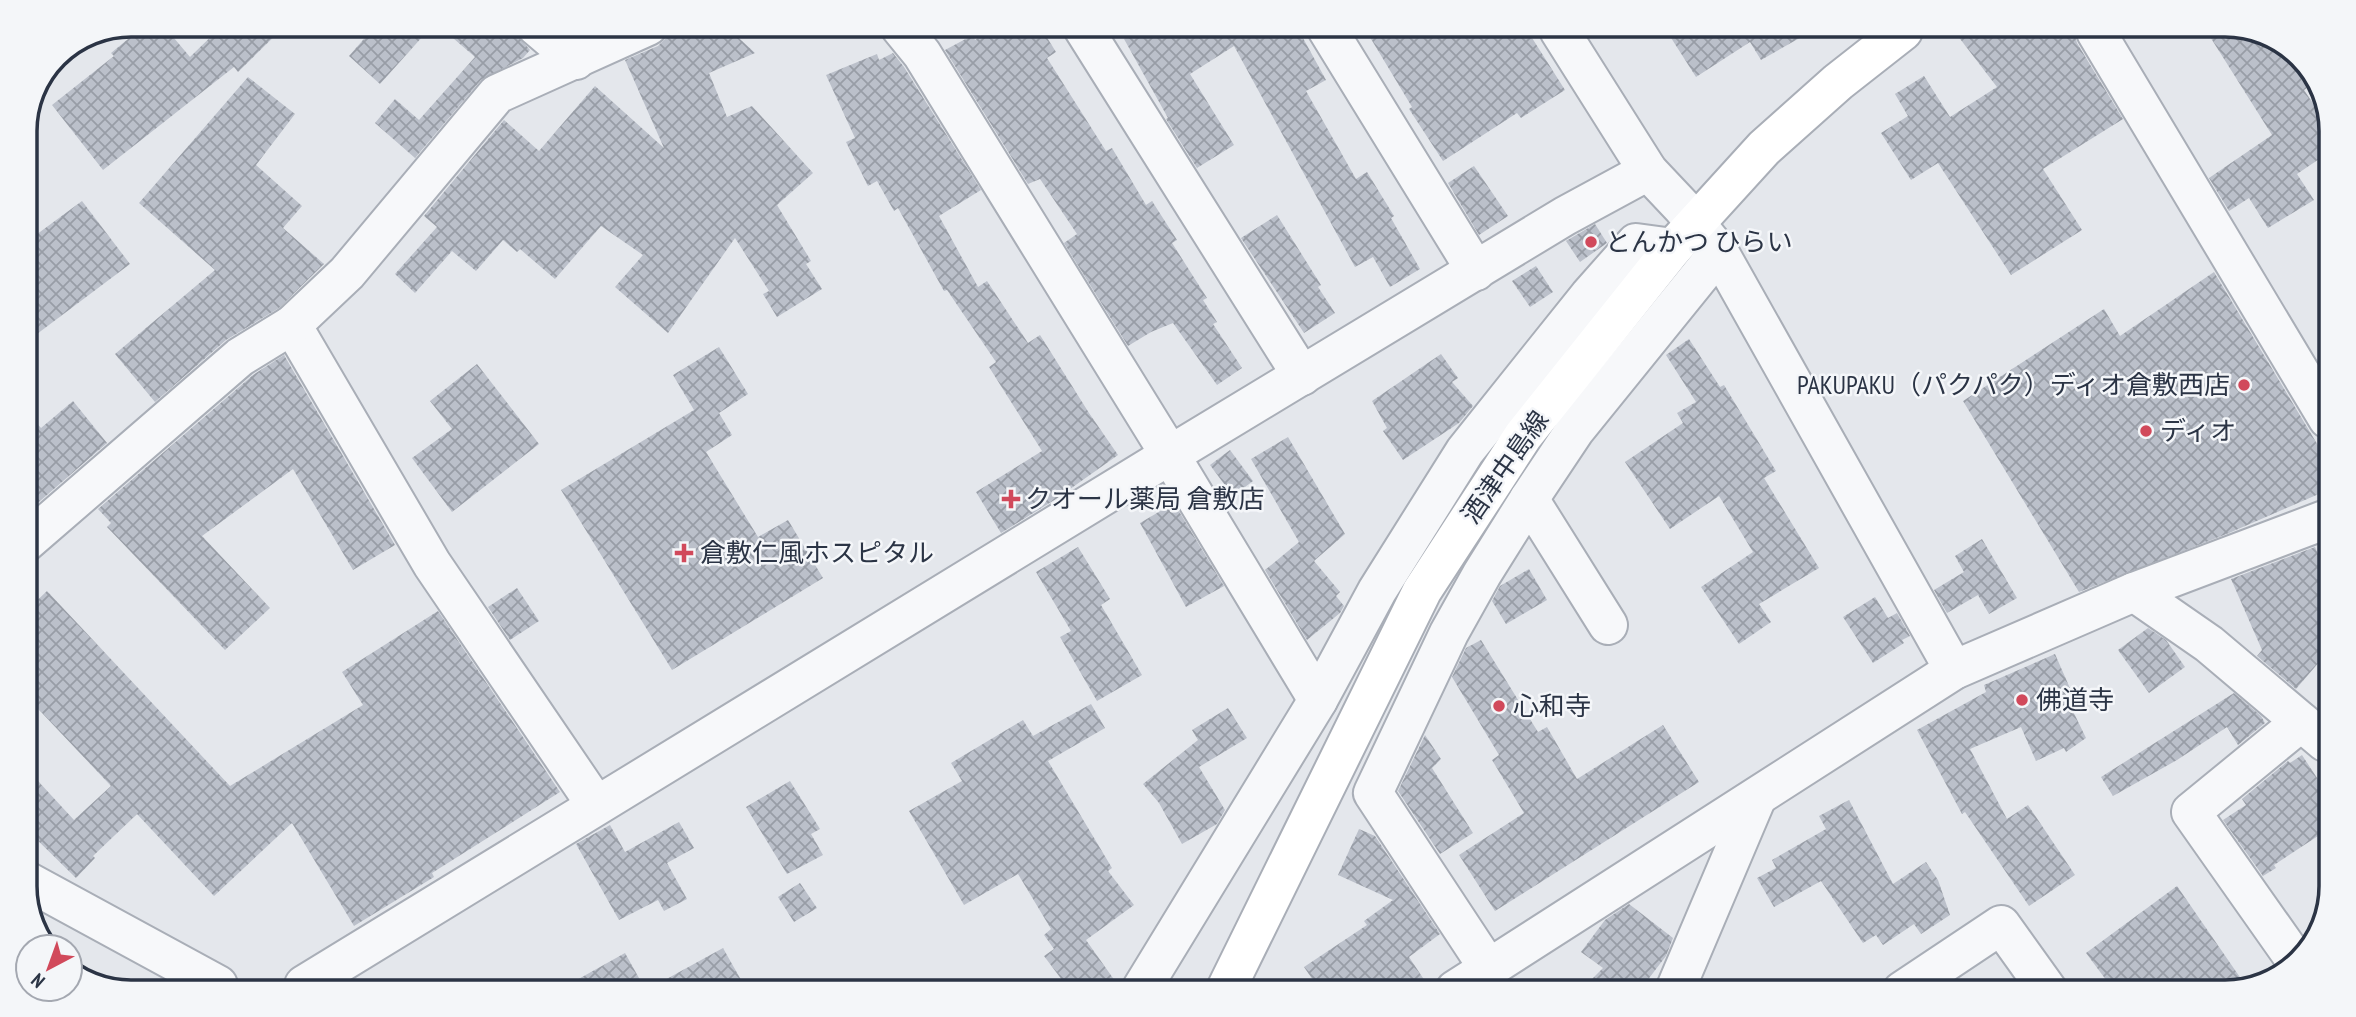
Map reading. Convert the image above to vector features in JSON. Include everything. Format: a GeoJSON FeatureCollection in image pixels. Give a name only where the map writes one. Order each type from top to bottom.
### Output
{"type":"FeatureCollection","features":[{"type":"Feature","properties":{"kind":"main road","name":"酒津中島線"},"geometry":{"type":"LineString","coordinates":[[1230,980],[1422,591],[1522,436],[1684,235],[1764,148],[1838,82],[1895,37]]}},
{"type":"Feature","properties":{"kind":"street"},"geometry":{"type":"LineString","coordinates":[[549,37],[576,60]]}},
{"type":"Feature","properties":{"kind":"street"},"geometry":{"type":"LineString","coordinates":[[37,533],[240,357],[292,325],[347,273],[497,94],[625,37]]}},
{"type":"Feature","properties":{"kind":"street"},"geometry":{"type":"LineString","coordinates":[[908,37],[922,54],[1170,455],[1318,700]]}},
{"type":"Feature","properties":{"kind":"street"},"geometry":{"type":"LineString","coordinates":[[1089,37],[1302,376]]}},
{"type":"Feature","properties":{"kind":"street"},"geometry":{"type":"LineString","coordinates":[[1332,37],[1476,271]]}},
{"type":"Feature","properties":{"kind":"street"},"geometry":{"type":"LineString","coordinates":[[1563,37],[1648,171],[1684,235],[1719,252],[1954,670]]}},
{"type":"Feature","properties":{"kind":"street"},"geometry":{"type":"LineString","coordinates":[[2099,37],[2319,404]]}},
{"type":"Feature","properties":{"kind":"street"},"geometry":{"type":"LineString","coordinates":[[312,980],[1170,455],[1565,216],[1648,171]]}},
{"type":"Feature","properties":{"kind":"street"},"geometry":{"type":"LineString","coordinates":[[1147,980],[1318,700],[1377,591],[1465,451],[1636,243],[1684,235]]}},
{"type":"Feature","properties":{"kind":"street"},"geometry":{"type":"LineString","coordinates":[[1489,969],[1373,793],[1449,633],[1529,499],[1575,430],[1719,252]]}},
{"type":"Feature","properties":{"kind":"street"},"geometry":{"type":"LineString","coordinates":[[292,325],[432,564],[596,805]]}},
{"type":"Feature","properties":{"kind":"street"},"geometry":{"type":"LineString","coordinates":[[1529,499],[1608,625]]}},
{"type":"Feature","properties":{"kind":"street"},"geometry":{"type":"LineString","coordinates":[[1471,980],[1954,670],[2134,592],[2319,522]]}},
{"type":"Feature","properties":{"kind":"street"},"geometry":{"type":"LineString","coordinates":[[2134,592],[2209,644],[2313,732],[2191,812],[2291,953]]}},
{"type":"Feature","properties":{"kind":"street"},"geometry":{"type":"LineString","coordinates":[[1679,980],[1757,797]]}},
{"type":"Feature","properties":{"kind":"street"},"geometry":{"type":"LineString","coordinates":[[37,887],[209,980]]}},
{"type":"Feature","properties":{"kind":"street"},"geometry":{"type":"LineString","coordinates":[[1918,980],[2001,925],[2040,980]]}},
{"type":"Feature","properties":{"kind":"building"},"geometry":{"type":"Polygon","coordinates":[[[131,37],[173,37],[190,57],[211,37],[274,37],[238,72],[234,67],[103,170],[52,105],[114,56],[111,53],[131,37]]]}},
{"type":"Feature","properties":{"kind":"building"},"geometry":{"type":"Polygon","coordinates":[[[366,37],[422,37],[380,84],[349,56],[366,37]]]}},
{"type":"Feature","properties":{"kind":"building"},"geometry":{"type":"Polygon","coordinates":[[[452,37],[519,37],[530,50],[523,58],[481,80],[415,158],[375,123],[395,99],[419,120],[475,57],[452,37]]]}},
{"type":"Feature","properties":{"kind":"building"},"geometry":{"type":"Polygon","coordinates":[[[738,37],[755,53],[709,73],[727,117],[752,106],[813,173],[777,205],[811,261],[806,264],[822,289],[777,317],[763,294],[769,291],[735,238],[668,333],[615,287],[643,255],[601,226],[555,279],[520,249],[517,252],[503,240],[476,271],[452,251],[415,293],[395,274],[437,227],[424,216],[504,120],[539,151],[595,86],[664,148],[625,60],[658,46],[666,38],[738,37]]]}},
{"type":"Feature","properties":{"kind":"building"},"geometry":{"type":"Polygon","coordinates":[[[969,37],[974,37],[975,40],[980,37],[1047,37],[1056,52],[1047,58],[1106,151],[1112,148],[1146,205],[1152,201],[1177,240],[1172,243],[1207,298],[1203,300],[1217,322],[1213,324],[1242,368],[1217,385],[1173,323],[1128,346],[1064,243],[1077,234],[1040,179],[1028,184],[945,50],[969,37]]]}},
{"type":"Feature","properties":{"kind":"building"},"geometry":{"type":"Polygon","coordinates":[[[1302,37],[1326,80],[1306,91],[1356,179],[1367,172],[1394,216],[1391,218],[1420,269],[1390,287],[1373,257],[1355,267],[1234,46],[1190,74],[1234,145],[1197,168],[1166,119],[1168,118],[1124,39],[1302,37]]]}},
{"type":"Feature","properties":{"kind":"building"},"geometry":{"type":"Polygon","coordinates":[[[1370,37],[1531,37],[1565,90],[1521,118],[1517,113],[1443,161],[1409,109],[1412,107],[1370,37]]]}},
{"type":"Feature","properties":{"kind":"building"},"geometry":{"type":"Polygon","coordinates":[[[1670,37],[1801,37],[1761,60],[1750,42],[1696,77],[1670,37]]]}},
{"type":"Feature","properties":{"kind":"building"},"geometry":{"type":"Polygon","coordinates":[[[1959,37],[2075,37],[2123,119],[2043,169],[2082,230],[2011,275],[1938,163],[1911,180],[1881,133],[1908,116],[1895,94],[1924,76],[1950,117],[1997,87],[1959,37]]]}},
{"type":"Feature","properties":{"kind":"building"},"geometry":{"type":"Polygon","coordinates":[[[2210,37],[2243,39],[2272,49],[2292,64],[2315,107],[2319,125],[2319,159],[2297,174],[2314,200],[2268,228],[2249,198],[2229,211],[2209,178],[2272,135],[2210,37]]]}},
{"type":"Feature","properties":{"kind":"building"},"geometry":{"type":"Polygon","coordinates":[[[893,53],[981,190],[939,216],[978,287],[987,281],[1028,343],[1040,335],[1118,455],[1056,499],[1001,533],[976,492],[1042,451],[989,367],[996,362],[947,290],[944,291],[898,208],[894,211],[877,181],[868,186],[846,142],[855,138],[826,75],[877,54],[879,60],[893,53]]]}},
{"type":"Feature","properties":{"kind":"building"},"geometry":{"type":"Polygon","coordinates":[[[248,77],[295,114],[256,165],[302,206],[283,228],[324,264],[279,308],[226,340],[155,402],[115,354],[215,270],[139,203],[248,77]]]}},
{"type":"Feature","properties":{"kind":"building"},"geometry":{"type":"Polygon","coordinates":[[[1474,166],[1508,216],[1479,235],[1448,183],[1474,166]]]}},
{"type":"Feature","properties":{"kind":"building"},"geometry":{"type":"Polygon","coordinates":[[[82,201],[130,264],[37,334],[37,234],[82,201]]]}},
{"type":"Feature","properties":{"kind":"building"},"geometry":{"type":"Polygon","coordinates":[[[1277,215],[1321,285],[1318,287],[1335,313],[1304,333],[1241,238],[1277,215]]]}},
{"type":"Feature","properties":{"kind":"building"},"geometry":{"type":"Polygon","coordinates":[[[1595,224],[1607,243],[1580,262],[1566,241],[1595,224]]]}},
{"type":"Feature","properties":{"kind":"building"},"geometry":{"type":"Polygon","coordinates":[[[1536,266],[1553,292],[1530,307],[1512,281],[1536,266]]]}},
{"type":"Feature","properties":{"kind":"building","name":"ディオ"},"geometry":{"type":"Polygon","coordinates":[[[2214,272],[2319,447],[2319,494],[2229,533],[2079,592],[1963,401],[2104,309],[2120,336],[2214,272]]]}},
{"type":"Feature","properties":{"kind":"building"},"geometry":{"type":"Polygon","coordinates":[[[1689,339],[1720,387],[1724,385],[1776,471],[1764,478],[1819,568],[1759,604],[1771,622],[1739,644],[1701,587],[1753,552],[1719,496],[1670,529],[1625,462],[1683,423],[1677,413],[1696,402],[1666,355],[1689,339]]]}},
{"type":"Feature","properties":{"kind":"building"},"geometry":{"type":"Polygon","coordinates":[[[719,347],[748,394],[719,413],[732,435],[706,452],[758,537],[788,520],[823,578],[672,670],[561,490],[694,410],[673,375],[719,347]]]}},
{"type":"Feature","properties":{"kind":"building"},"geometry":{"type":"Polygon","coordinates":[[[1441,354],[1458,378],[1452,382],[1473,406],[1459,423],[1403,460],[1383,431],[1387,428],[1372,401],[1441,354]]]}},
{"type":"Feature","properties":{"kind":"building"},"geometry":{"type":"Polygon","coordinates":[[[284,355],[395,545],[353,570],[293,469],[202,536],[270,608],[225,650],[107,527],[111,523],[98,509],[253,375],[284,355]]]}},
{"type":"Feature","properties":{"kind":"building"},"geometry":{"type":"Polygon","coordinates":[[[477,364],[539,444],[452,512],[412,458],[452,429],[430,401],[477,364]]]}},
{"type":"Feature","properties":{"kind":"building"},"geometry":{"type":"Polygon","coordinates":[[[73,401],[107,443],[37,504],[37,424],[41,428],[73,401]]]}},
{"type":"Feature","properties":{"kind":"building"},"geometry":{"type":"Polygon","coordinates":[[[1288,437],[1345,534],[1314,561],[1340,592],[1336,596],[1344,606],[1340,613],[1307,640],[1265,570],[1299,542],[1251,459],[1288,437]]]}},
{"type":"Feature","properties":{"kind":"building"},"geometry":{"type":"Polygon","coordinates":[[[1230,450],[1253,481],[1233,496],[1210,465],[1230,450]]]}},
{"type":"Feature","properties":{"kind":"building"},"geometry":{"type":"Polygon","coordinates":[[[1174,503],[1224,586],[1186,607],[1140,523],[1174,503]]]}},
{"type":"Feature","properties":{"kind":"building"},"geometry":{"type":"Polygon","coordinates":[[[1982,539],[2017,598],[1989,614],[1978,595],[1947,613],[1934,590],[1964,572],[1955,556],[1982,539]]]}},
{"type":"Feature","properties":{"kind":"building"},"geometry":{"type":"Polygon","coordinates":[[[1078,547],[1110,599],[1101,605],[1142,675],[1097,701],[1060,637],[1071,631],[1036,572],[1078,547]]]}},
{"type":"Feature","properties":{"kind":"building"},"geometry":{"type":"Polygon","coordinates":[[[2315,547],[2319,556],[2319,662],[2296,689],[2257,656],[2262,650],[2231,579],[2315,547]]]}},
{"type":"Feature","properties":{"kind":"building"},"geometry":{"type":"Polygon","coordinates":[[[1529,569],[1547,600],[1506,624],[1492,601],[1500,586],[1529,569]]]}},
{"type":"Feature","properties":{"kind":"building"},"geometry":{"type":"Polygon","coordinates":[[[517,588],[539,621],[510,640],[488,607],[517,588]]]}},
{"type":"Feature","properties":{"kind":"building"},"geometry":{"type":"Polygon","coordinates":[[[47,591],[230,786],[363,705],[342,672],[438,611],[560,792],[432,873],[434,877],[354,926],[292,823],[214,896],[137,814],[93,856],[95,858],[76,878],[37,840],[37,780],[74,820],[111,786],[37,708],[37,601],[47,591]]]}},
{"type":"Feature","properties":{"kind":"building"},"geometry":{"type":"Polygon","coordinates":[[[1875,597],[1888,618],[1897,613],[1910,636],[1902,640],[1904,643],[1873,663],[1843,617],[1875,597]]]}},
{"type":"Feature","properties":{"kind":"building"},"geometry":{"type":"Polygon","coordinates":[[[2148,628],[2166,640],[2185,667],[2149,693],[2118,650],[2148,628]]]}},
{"type":"Feature","properties":{"kind":"building"},"geometry":{"type":"Polygon","coordinates":[[[1481,640],[1538,732],[1547,727],[1577,779],[1663,725],[1699,782],[1495,911],[1459,855],[1524,813],[1492,760],[1499,755],[1452,677],[1466,648],[1481,640]]]}},
{"type":"Feature","properties":{"kind":"building"},"geometry":{"type":"Polygon","coordinates":[[[2055,654],[2076,702],[2070,705],[2086,738],[2066,752],[2064,748],[2036,761],[2021,727],[1970,749],[2007,819],[2028,805],[2075,875],[2029,906],[1965,812],[1962,814],[1917,730],[1986,692],[1984,685],[2055,654]]]}},
{"type":"Feature","properties":{"kind":"building"},"geometry":{"type":"Polygon","coordinates":[[[2234,693],[2261,716],[2265,723],[2238,745],[2227,727],[2177,760],[2113,796],[2101,777],[2234,693]]]}},
{"type":"Feature","properties":{"kind":"building"},"geometry":{"type":"Polygon","coordinates":[[[1091,704],[1105,728],[1048,761],[1112,868],[1108,871],[1134,905],[1086,940],[1114,980],[1062,980],[1044,956],[1054,949],[1044,935],[1051,929],[1018,874],[964,905],[909,811],[962,781],[951,763],[1023,720],[1033,736],[1091,704]]]}},
{"type":"Feature","properties":{"kind":"building"},"geometry":{"type":"Polygon","coordinates":[[[1228,708],[1247,738],[1199,767],[1225,810],[1217,824],[1182,844],[1159,803],[1143,784],[1198,740],[1192,730],[1228,708]]]}},
{"type":"Feature","properties":{"kind":"building"},"geometry":{"type":"Polygon","coordinates":[[[1425,735],[1441,759],[1432,768],[1473,833],[1440,854],[1398,791],[1425,735]]]}},
{"type":"Feature","properties":{"kind":"building"},"geometry":{"type":"Polygon","coordinates":[[[2302,755],[2319,781],[2319,835],[2274,865],[2276,868],[2263,876],[2223,820],[2246,805],[2242,799],[2288,761],[2290,763],[2302,755]]]}},
{"type":"Feature","properties":{"kind":"building"},"geometry":{"type":"Polygon","coordinates":[[[790,781],[820,829],[811,834],[823,855],[787,874],[746,807],[790,781]]]}},
{"type":"Feature","properties":{"kind":"building"},"geometry":{"type":"Polygon","coordinates":[[[1849,800],[1893,884],[1926,862],[1938,880],[1950,915],[1921,934],[1914,924],[1883,945],[1876,935],[1863,943],[1821,881],[1774,907],[1757,878],[1776,868],[1772,860],[1826,829],[1819,816],[1849,800]]]}},
{"type":"Feature","properties":{"kind":"building"},"geometry":{"type":"Polygon","coordinates":[[[679,822],[694,848],[667,863],[687,899],[664,911],[658,900],[619,920],[576,844],[610,825],[625,852],[679,822]]]}},
{"type":"Feature","properties":{"kind":"building"},"geometry":{"type":"Polygon","coordinates":[[[1359,829],[1375,836],[1440,934],[1409,957],[1424,980],[1313,980],[1304,967],[1367,925],[1364,921],[1393,900],[1338,875],[1359,829]]]}},
{"type":"Feature","properties":{"kind":"building"},"geometry":{"type":"Polygon","coordinates":[[[800,883],[817,908],[794,922],[778,897],[800,883]]]}},
{"type":"Feature","properties":{"kind":"building"},"geometry":{"type":"Polygon","coordinates":[[[2177,886],[2241,978],[2106,980],[2086,953],[2177,886]]]}},
{"type":"Feature","properties":{"kind":"building"},"geometry":{"type":"Polygon","coordinates":[[[1629,904],[1673,938],[1666,956],[1648,980],[1591,980],[1603,968],[1581,952],[1605,920],[1629,904]]]}},
{"type":"Feature","properties":{"kind":"building"},"geometry":{"type":"Polygon","coordinates":[[[723,948],[741,980],[665,980],[723,948]]]}},
{"type":"Feature","properties":{"kind":"building"},"geometry":{"type":"Polygon","coordinates":[[[625,953],[640,980],[577,980],[625,953]]]}},
{"type":"Feature","properties":{"kind":"place","name":"とんかつ ひらい"},"geometry":{"type":"Point","coordinates":[1591,242]}},
{"type":"Feature","properties":{"kind":"place","name":"PAKUPAKU（パクパク）ディオ倉敷西店"},"geometry":{"type":"Point","coordinates":[2244,385]}},
{"type":"Feature","properties":{"kind":"place","name":"ディオ"},"geometry":{"type":"Point","coordinates":[2146,431]}},
{"type":"Feature","properties":{"kind":"place","name":"クオール薬局 倉敷店"},"geometry":{"type":"Point","coordinates":[1011,499]}},
{"type":"Feature","properties":{"kind":"place","name":"倉敷仁風ホスピタル"},"geometry":{"type":"Point","coordinates":[684,553]}},
{"type":"Feature","properties":{"kind":"place","name":"佛道寺"},"geometry":{"type":"Point","coordinates":[2022,700]}},
{"type":"Feature","properties":{"kind":"place","name":"心和寺"},"geometry":{"type":"Point","coordinates":[1499,706]}}]}
